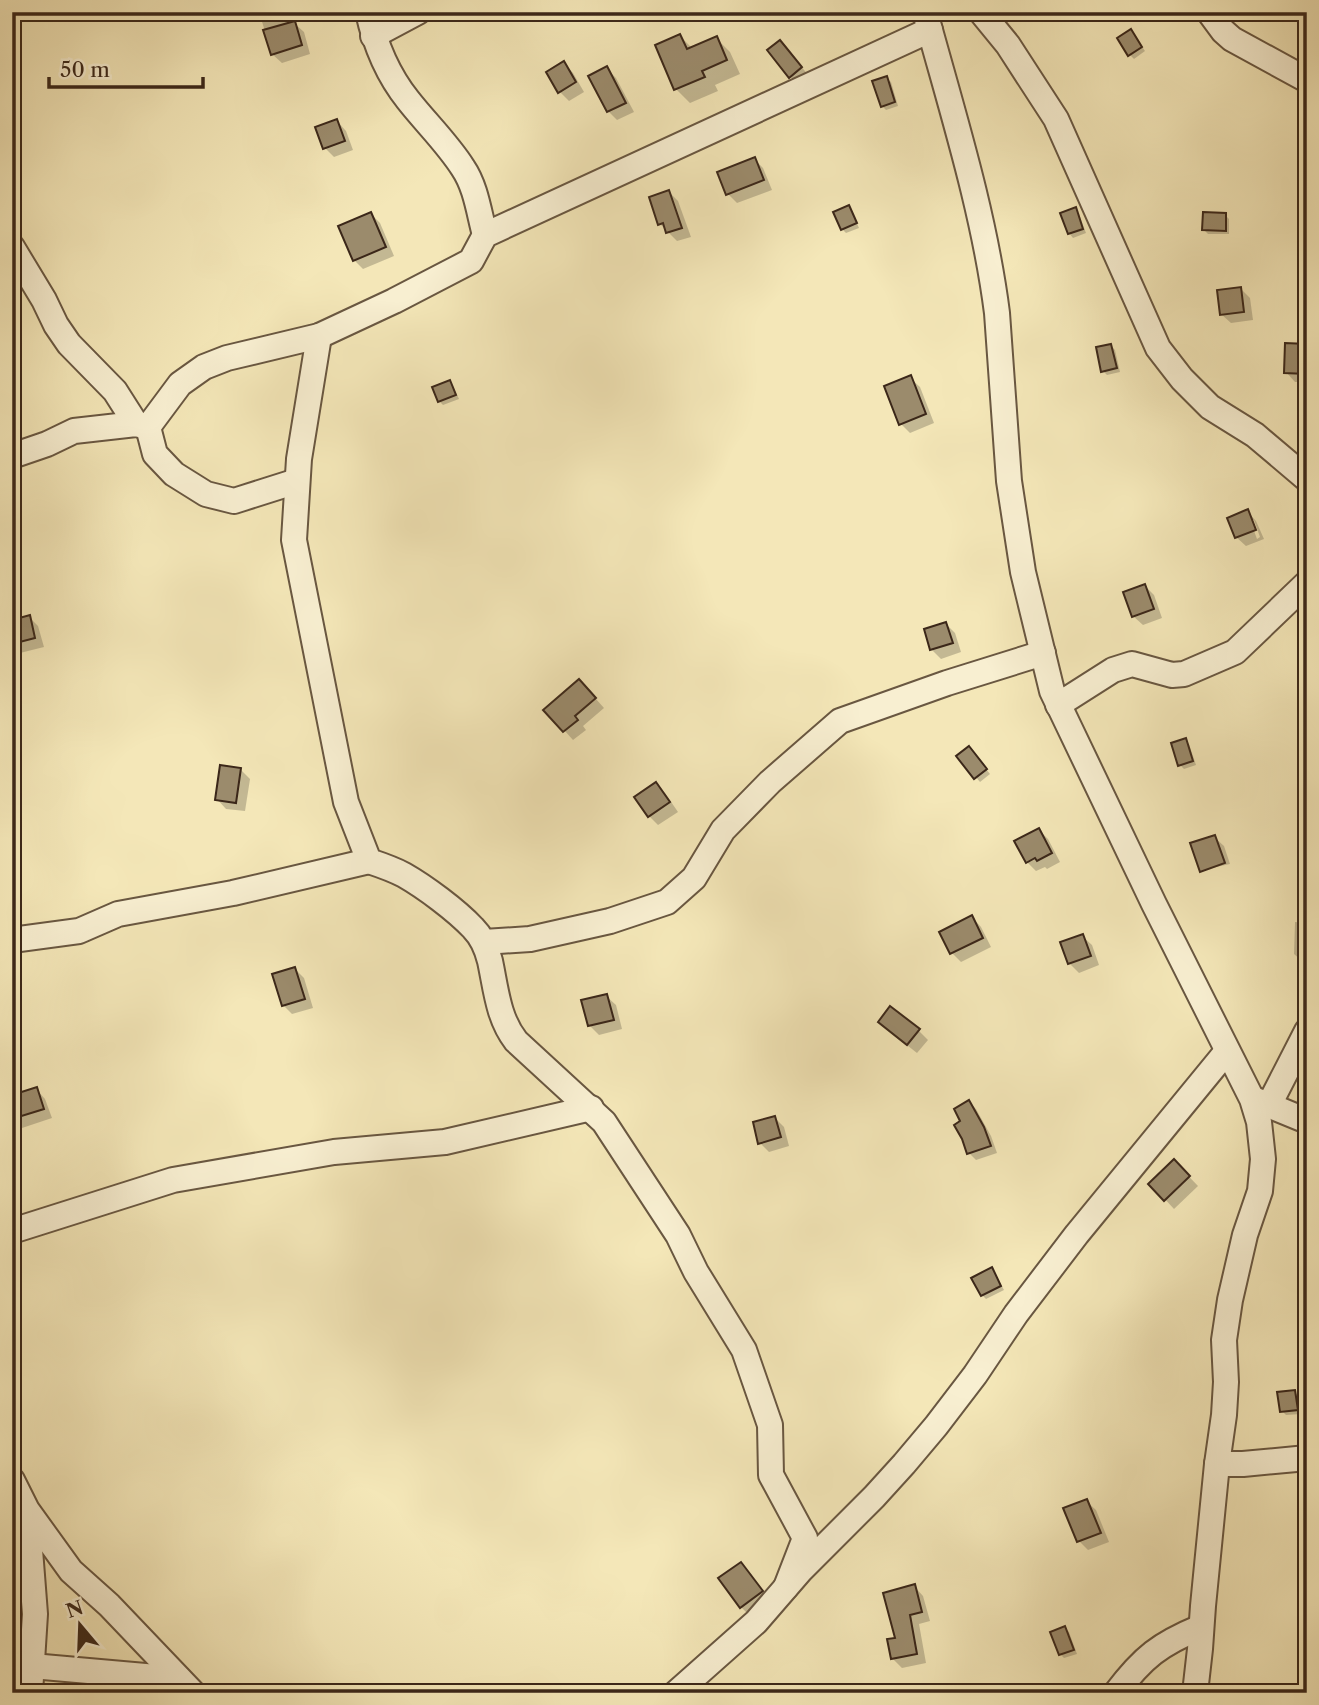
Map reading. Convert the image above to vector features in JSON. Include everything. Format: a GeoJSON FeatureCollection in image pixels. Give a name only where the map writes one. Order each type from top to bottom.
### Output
{"type":"FeatureCollection","features":[{"type":"Feature","properties":{"kind":"street"},"geometry":{"type":"LineString","coordinates":[[418,12],[370,24],[390,72],[407,99],[464,169],[471,184],[485,235]]}},
{"type":"Feature","properties":{"kind":"street"},"geometry":{"type":"LineString","coordinates":[[981,12],[1008,45],[1056,119],[1158,348],[1182,379],[1210,407],[1255,435],[1307,479]]}},
{"type":"Feature","properties":{"kind":"street"},"geometry":{"type":"LineString","coordinates":[[1209,12],[1232,39],[1307,80]]}},
{"type":"Feature","properties":{"kind":"street"},"geometry":{"type":"LineString","coordinates":[[12,456],[74,432],[142,426],[180,384],[204,367],[227,358],[319,335],[394,301],[471,261],[485,235],[927,21],[976,199],[994,286],[1009,481],[1023,572],[1052,691],[1227,1051],[1261,1102],[1307,1121]]}},
{"type":"Feature","properties":{"kind":"street"},"geometry":{"type":"LineString","coordinates":[[12,247],[44,300],[56,326],[142,426],[155,454],[174,474],[206,494],[234,500],[297,481]]}},
{"type":"Feature","properties":{"kind":"street"},"geometry":{"type":"LineString","coordinates":[[319,335],[299,459],[294,540],[346,802],[369,860]]}},
{"type":"Feature","properties":{"kind":"street"},"geometry":{"type":"LineString","coordinates":[[1058,705],[1113,670],[1132,664],[1172,675],[1184,674],[1236,652],[1307,583]]}},
{"type":"Feature","properties":{"kind":"street"},"geometry":{"type":"LineString","coordinates":[[484,943],[530,939],[610,921],[667,902],[694,878],[732,821],[770,782],[839,721],[1043,653]]}},
{"type":"Feature","properties":{"kind":"street"},"geometry":{"type":"LineString","coordinates":[[12,940],[79,931],[118,914],[233,893],[369,860],[404,875],[474,928],[484,943],[507,1030],[604,1122],[678,1235],[696,1272],[744,1350],[770,1425],[771,1475],[805,1538],[786,1587]]}},
{"type":"Feature","properties":{"kind":"street"},"geometry":{"type":"LineString","coordinates":[[1195,1693],[1224,1415],[1224,1340],[1245,1235],[1260,1191],[1263,1159],[1259,1122],[1261,1102],[1307,1031]]}},
{"type":"Feature","properties":{"kind":"street"},"geometry":{"type":"LineString","coordinates":[[676,1693],[756,1622],[786,1587],[874,1497],[936,1426],[1077,1234],[1227,1051]]}},
{"type":"Feature","properties":{"kind":"street"},"geometry":{"type":"LineString","coordinates":[[12,1231],[173,1180],[334,1152],[444,1142],[591,1108]]}},
{"type":"Feature","properties":{"kind":"street"},"geometry":{"type":"LineString","coordinates":[[1217,1464],[1307,1458]]}},
{"type":"Feature","properties":{"kind":"street"},"geometry":{"type":"LineString","coordinates":[[12,1480],[27,1510],[71,1571],[109,1605],[186,1686]]}},
{"type":"Feature","properties":{"kind":"street"},"geometry":{"type":"LineString","coordinates":[[27,1510],[35,1614],[30,1693]]}},
{"type":"Feature","properties":{"kind":"street"},"geometry":{"type":"LineString","coordinates":[[1116,1693],[1135,1668],[1152,1652],[1201,1627]]}},
{"type":"Feature","properties":{"kind":"street"},"geometry":{"type":"LineString","coordinates":[[32,1666],[186,1686]]}},
{"type":"Feature","properties":{"kind":"building"},"geometry":{"type":"Polygon","coordinates":[[[295,21],[302,45],[271,55],[263,30],[295,21]]]}},
{"type":"Feature","properties":{"kind":"building"},"geometry":{"type":"Polygon","coordinates":[[[1131,29],[1142,47],[1128,56],[1117,38],[1131,29]]]}},
{"type":"Feature","properties":{"kind":"building"},"geometry":{"type":"Polygon","coordinates":[[[680,34],[687,49],[717,36],[727,60],[702,71],[705,77],[674,90],[655,45],[680,34]]]}},
{"type":"Feature","properties":{"kind":"building"},"geometry":{"type":"Polygon","coordinates":[[[780,40],[802,67],[789,78],[767,50],[780,40]]]}},
{"type":"Feature","properties":{"kind":"building"},"geometry":{"type":"Polygon","coordinates":[[[564,61],[576,82],[558,93],[546,72],[564,61]]]}},
{"type":"Feature","properties":{"kind":"building"},"geometry":{"type":"Polygon","coordinates":[[[607,66],[626,103],[607,112],[588,76],[607,66]]]}},
{"type":"Feature","properties":{"kind":"building"},"geometry":{"type":"Polygon","coordinates":[[[887,76],[895,102],[881,107],[872,81],[887,76]]]}},
{"type":"Feature","properties":{"kind":"building"},"geometry":{"type":"Polygon","coordinates":[[[337,119],[345,141],[323,149],[315,127],[337,119]]]}},
{"type":"Feature","properties":{"kind":"building"},"geometry":{"type":"Polygon","coordinates":[[[755,157],[764,180],[726,195],[717,172],[755,157]]]}},
{"type":"Feature","properties":{"kind":"building"},"geometry":{"type":"Polygon","coordinates":[[[669,190],[682,228],[666,233],[663,223],[658,225],[649,197],[669,190]]]}},
{"type":"Feature","properties":{"kind":"building"},"geometry":{"type":"Polygon","coordinates":[[[849,205],[857,223],[841,230],[833,212],[849,205]]]}},
{"type":"Feature","properties":{"kind":"building"},"geometry":{"type":"Polygon","coordinates":[[[1076,207],[1083,229],[1068,234],[1060,213],[1076,207]]]}},
{"type":"Feature","properties":{"kind":"building"},"geometry":{"type":"Polygon","coordinates":[[[371,212],[386,247],[353,261],[338,226],[371,212]]]}},
{"type":"Feature","properties":{"kind":"building"},"geometry":{"type":"Polygon","coordinates":[[[1203,212],[1226,213],[1226,231],[1202,230],[1203,212]]]}},
{"type":"Feature","properties":{"kind":"building"},"geometry":{"type":"Polygon","coordinates":[[[1241,287],[1244,312],[1220,315],[1217,290],[1241,287]]]}},
{"type":"Feature","properties":{"kind":"building"},"geometry":{"type":"Polygon","coordinates":[[[1285,343],[1307,344],[1307,374],[1284,373],[1285,343]]]}},
{"type":"Feature","properties":{"kind":"building"},"geometry":{"type":"Polygon","coordinates":[[[1111,344],[1117,368],[1101,372],[1096,347],[1111,344]]]}},
{"type":"Feature","properties":{"kind":"building"},"geometry":{"type":"Polygon","coordinates":[[[911,375],[926,414],[899,425],[884,386],[911,375]]]}},
{"type":"Feature","properties":{"kind":"building"},"geometry":{"type":"Polygon","coordinates":[[[450,380],[456,395],[438,402],[432,387],[450,380]]]}},
{"type":"Feature","properties":{"kind":"building"},"geometry":{"type":"Polygon","coordinates":[[[1248,509],[1256,530],[1235,538],[1227,518],[1248,509]]]}},
{"type":"Feature","properties":{"kind":"building"},"geometry":{"type":"Polygon","coordinates":[[[1145,584],[1154,609],[1132,617],[1123,592],[1145,584]]]}},
{"type":"Feature","properties":{"kind":"building"},"geometry":{"type":"Polygon","coordinates":[[[30,615],[35,638],[12,644],[12,620],[30,615]]]}},
{"type":"Feature","properties":{"kind":"building"},"geometry":{"type":"Polygon","coordinates":[[[946,622],[953,643],[930,650],[924,629],[946,622]]]}},
{"type":"Feature","properties":{"kind":"building"},"geometry":{"type":"Polygon","coordinates":[[[579,679],[596,698],[575,716],[578,720],[563,732],[543,710],[579,679]]]}},
{"type":"Feature","properties":{"kind":"building"},"geometry":{"type":"Polygon","coordinates":[[[1186,738],[1193,761],[1178,766],[1171,743],[1186,738]]]}},
{"type":"Feature","properties":{"kind":"building"},"geometry":{"type":"Polygon","coordinates":[[[969,746],[987,769],[974,779],[956,756],[969,746]]]}},
{"type":"Feature","properties":{"kind":"building"},"geometry":{"type":"Polygon","coordinates":[[[220,765],[241,768],[236,803],[215,800],[220,765]]]}},
{"type":"Feature","properties":{"kind":"building"},"geometry":{"type":"Polygon","coordinates":[[[656,782],[670,802],[648,817],[634,797],[656,782]]]}},
{"type":"Feature","properties":{"kind":"building"},"geometry":{"type":"Polygon","coordinates":[[[1039,828],[1052,853],[1026,863],[1014,841],[1039,828]]]}},
{"type":"Feature","properties":{"kind":"building"},"geometry":{"type":"Polygon","coordinates":[[[1215,835],[1225,863],[1200,872],[1190,843],[1215,835]]]}},
{"type":"Feature","properties":{"kind":"building"},"geometry":{"type":"Polygon","coordinates":[[[972,915],[983,938],[950,954],[939,932],[972,915]]]}},
{"type":"Feature","properties":{"kind":"building"},"geometry":{"type":"Polygon","coordinates":[[[1083,934],[1091,956],[1068,964],[1060,942],[1083,934]]]}},
{"type":"Feature","properties":{"kind":"building"},"geometry":{"type":"Polygon","coordinates":[[[295,967],[305,999],[282,1006],[272,974],[295,967]]]}},
{"type":"Feature","properties":{"kind":"building"},"geometry":{"type":"Polygon","coordinates":[[[607,994],[614,1020],[588,1026],[581,1000],[607,994]]]}},
{"type":"Feature","properties":{"kind":"building"},"geometry":{"type":"Polygon","coordinates":[[[890,1006],[920,1029],[907,1045],[878,1022],[890,1006]]]}},
{"type":"Feature","properties":{"kind":"building"},"geometry":{"type":"Polygon","coordinates":[[[37,1087],[44,1109],[12,1119],[12,1095],[37,1087]]]}},
{"type":"Feature","properties":{"kind":"building"},"geometry":{"type":"Polygon","coordinates":[[[969,1100],[991,1146],[967,1154],[954,1125],[960,1121],[954,1109],[969,1100]]]}},
{"type":"Feature","properties":{"kind":"building"},"geometry":{"type":"Polygon","coordinates":[[[775,1116],[781,1137],[758,1144],[753,1122],[775,1116]]]}},
{"type":"Feature","properties":{"kind":"building"},"geometry":{"type":"Polygon","coordinates":[[[1174,1159],[1190,1176],[1164,1201],[1148,1184],[1174,1159]]]}},
{"type":"Feature","properties":{"kind":"building"},"geometry":{"type":"Polygon","coordinates":[[[992,1267],[1001,1286],[981,1296],[971,1278],[992,1267]]]}},
{"type":"Feature","properties":{"kind":"building"},"geometry":{"type":"Polygon","coordinates":[[[1295,1390],[1298,1410],[1280,1412],[1277,1392],[1295,1390]]]}},
{"type":"Feature","properties":{"kind":"building"},"geometry":{"type":"Polygon","coordinates":[[[1087,1499],[1101,1533],[1077,1542],[1063,1508],[1087,1499]]]}},
{"type":"Feature","properties":{"kind":"building"},"geometry":{"type":"Polygon","coordinates":[[[741,1562],[763,1591],[740,1608],[718,1578],[741,1562]]]}},
{"type":"Feature","properties":{"kind":"building"},"geometry":{"type":"Polygon","coordinates":[[[915,1584],[922,1612],[910,1615],[917,1654],[891,1659],[887,1639],[895,1638],[883,1593],[915,1584]]]}},
{"type":"Feature","properties":{"kind":"building"},"geometry":{"type":"Polygon","coordinates":[[[1065,1626],[1074,1650],[1059,1655],[1050,1632],[1065,1626]]]}}]}
